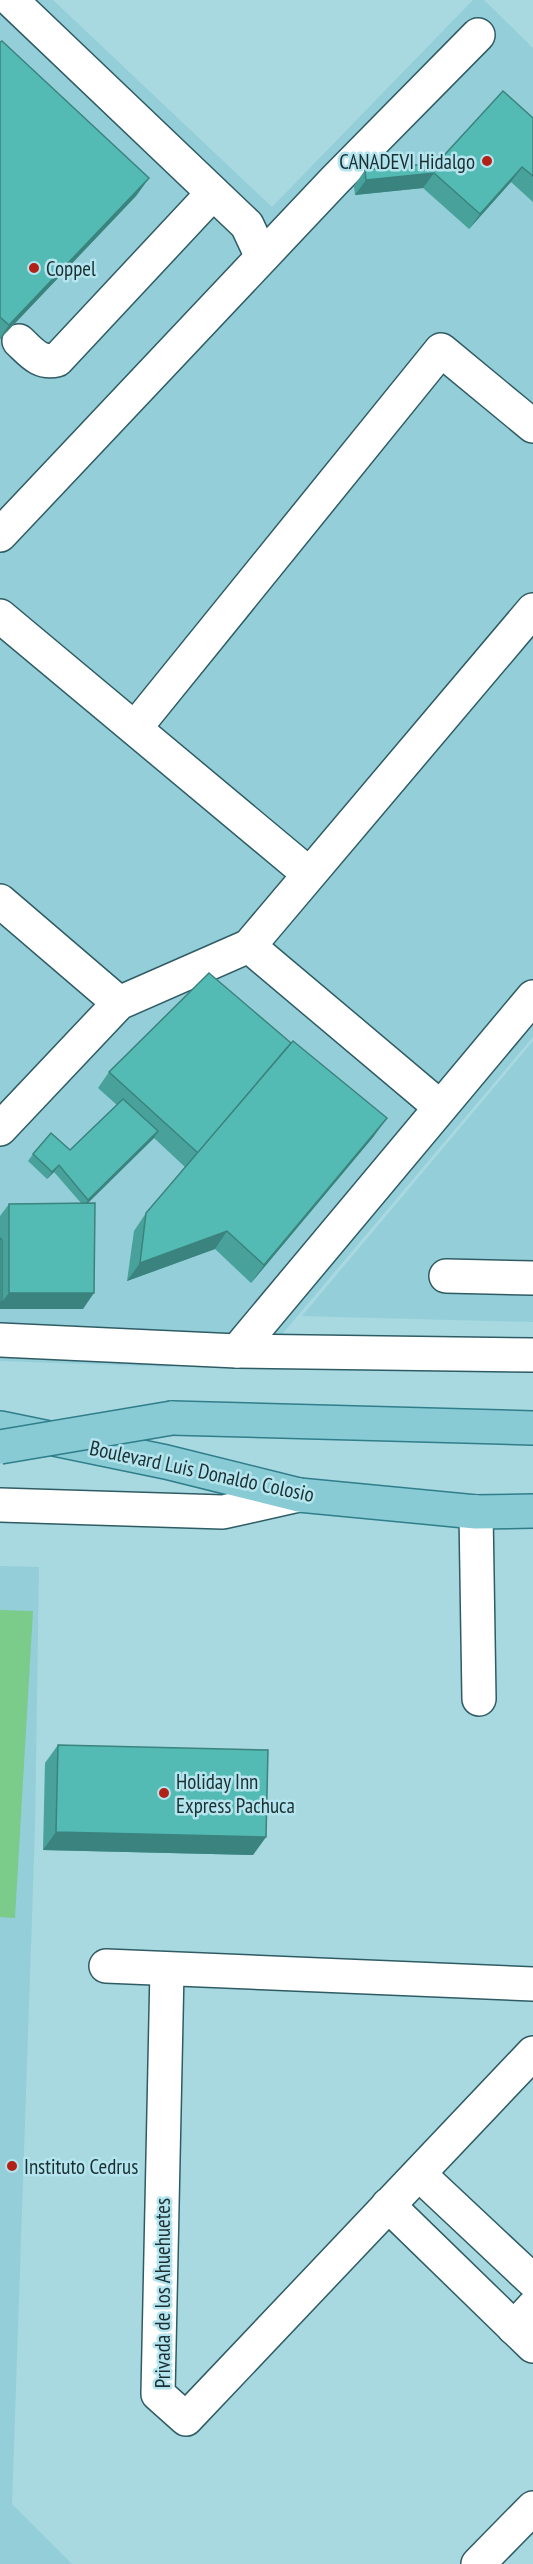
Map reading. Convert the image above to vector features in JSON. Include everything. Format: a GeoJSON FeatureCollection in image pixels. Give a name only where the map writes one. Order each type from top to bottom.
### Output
{"type":"FeatureCollection","features":[{"type":"Feature","properties":{"kind":"main road","name":"Boulevard Luis Donaldo Colosio"},"geometry":{"type":"LineString","coordinates":[[0,1446],[172,1418],[533,1428]]}},
{"type":"Feature","properties":{"kind":"main road","name":"Boulevard Luis Donaldo Colosio"},"geometry":{"type":"LineString","coordinates":[[0,1428],[166,1462],[299,1495],[476,1512],[533,1511]]}},
{"type":"Feature","properties":{"kind":"street"},"geometry":{"type":"LineString","coordinates":[[12,0],[247,225],[262,257]]}},
{"type":"Feature","properties":{"kind":"street"},"geometry":{"type":"LineString","coordinates":[[0,535],[262,257],[478,35]]}},
{"type":"Feature","properties":{"kind":"street"},"geometry":{"type":"LineString","coordinates":[[19,341],[39,359],[48,362],[57,360],[213,193]]}},
{"type":"Feature","properties":{"kind":"street"},"geometry":{"type":"LineString","coordinates":[[135,728],[441,350],[533,426]]}},
{"type":"Feature","properties":{"kind":"street"},"geometry":{"type":"LineString","coordinates":[[0,1129],[119,1004],[249,946],[533,610]]}},
{"type":"Feature","properties":{"kind":"street"},"geometry":{"type":"LineString","coordinates":[[0,616],[309,874]]}},
{"type":"Feature","properties":{"kind":"street"},"geometry":{"type":"LineString","coordinates":[[0,901],[119,1004]]}},
{"type":"Feature","properties":{"kind":"street"},"geometry":{"type":"LineString","coordinates":[[249,946],[440,1107]]}},
{"type":"Feature","properties":{"kind":"street"},"geometry":{"type":"LineString","coordinates":[[237,1351],[533,997]]}},
{"type":"Feature","properties":{"kind":"street"},"geometry":{"type":"LineString","coordinates":[[446,1276],[533,1278]]}},
{"type":"Feature","properties":{"kind":"street"},"geometry":{"type":"LineString","coordinates":[[0,1340],[237,1351],[533,1355]]}},
{"type":"Feature","properties":{"kind":"street"},"geometry":{"type":"LineString","coordinates":[[0,1505],[223,1512],[299,1495]]}},
{"type":"Feature","properties":{"kind":"street"},"geometry":{"type":"LineString","coordinates":[[476,1512],[479,1699]]}},
{"type":"Feature","properties":{"kind":"street"},"geometry":{"type":"LineString","coordinates":[[106,1966],[533,1984]]}},
{"type":"Feature","properties":{"kind":"street","name":"Privada de los Ahuehuetes"},"geometry":{"type":"LineString","coordinates":[[167,1970],[158,2394],[186,2419],[533,2053]]}},
{"type":"Feature","properties":{"kind":"street"},"geometry":{"type":"LineString","coordinates":[[419,2174],[533,2281]]}},
{"type":"Feature","properties":{"kind":"street"},"geometry":{"type":"LineString","coordinates":[[388,2205],[527,2327]]}},
{"type":"Feature","properties":{"kind":"street"},"geometry":{"type":"LineString","coordinates":[[478,2564],[533,2508]]}},
{"type":"Feature","properties":{"kind":"shaded area"},"geometry":{"type":"Polygon","coordinates":[[[0,0],[53,0],[272,207],[473,0],[484,0],[533,48],[533,1037],[278,1339],[171,1367],[0,1361],[0,0]]]}},
{"type":"Feature","properties":{"kind":"shaded area"},"geometry":{"type":"Polygon","coordinates":[[[533,1041],[533,1322],[302,1316],[533,1041]]]}},
{"type":"Feature","properties":{"kind":"shaded area","name":"Instituto Cedrus"},"geometry":{"type":"Polygon","coordinates":[[[0,1566],[39,1567],[35,1828],[12,2504],[72,2564],[0,2564],[0,1566]]]}},
{"type":"Feature","properties":{"kind":"green space"},"geometry":{"type":"Polygon","coordinates":[[[0,1610],[33,1611],[15,1918],[0,1917],[0,1610]]]}},
{"type":"Feature","properties":{"kind":"building","name":"Coppel"},"geometry":{"type":"Polygon","coordinates":[[[2,41],[149,178],[9,325],[0,317],[0,42],[2,41]]]}},
{"type":"Feature","properties":{"kind":"building","name":"CANADEVI Hidalgo"},"geometry":{"type":"Polygon","coordinates":[[[503,91],[533,118],[533,176],[522,167],[480,214],[434,173],[366,180],[365,170],[437,163],[503,91]]]}},
{"type":"Feature","properties":{"kind":"building"},"geometry":{"type":"Polygon","coordinates":[[[209,973],[291,1043],[198,1153],[109,1072],[209,973]]]}},
{"type":"Feature","properties":{"kind":"building"},"geometry":{"type":"Polygon","coordinates":[[[293,1041],[387,1118],[264,1265],[227,1231],[140,1263],[146,1213],[293,1041]]]}},
{"type":"Feature","properties":{"kind":"building"},"geometry":{"type":"Polygon","coordinates":[[[123,1099],[158,1131],[88,1200],[59,1165],[52,1172],[33,1154],[51,1133],[70,1150],[123,1099]]]}},
{"type":"Feature","properties":{"kind":"building"},"geometry":{"type":"Polygon","coordinates":[[[95,1203],[94,1293],[9,1293],[9,1204],[95,1203]]]}},
{"type":"Feature","properties":{"kind":"building"},"geometry":{"type":"Polygon","coordinates":[[[0,1238],[2,1240],[2,1302],[0,1302],[0,1238]]]}},
{"type":"Feature","properties":{"kind":"building"},"geometry":{"type":"Polygon","coordinates":[[[58,1745],[268,1750],[266,1837],[56,1832],[58,1745]]]}},
{"type":"Feature","properties":{"kind":"place","name":"CANADEVI Hidalgo"},"geometry":{"type":"Point","coordinates":[487,161]}},
{"type":"Feature","properties":{"kind":"place","name":"Coppel"},"geometry":{"type":"Point","coordinates":[34,268]}},
{"type":"Feature","properties":{"kind":"place","name":"Holiday Inn Express Pachuca"},"geometry":{"type":"Point","coordinates":[164,1793]}},
{"type":"Feature","properties":{"kind":"place","name":"Instituto Cedrus"},"geometry":{"type":"Point","coordinates":[12,2166]}}]}
